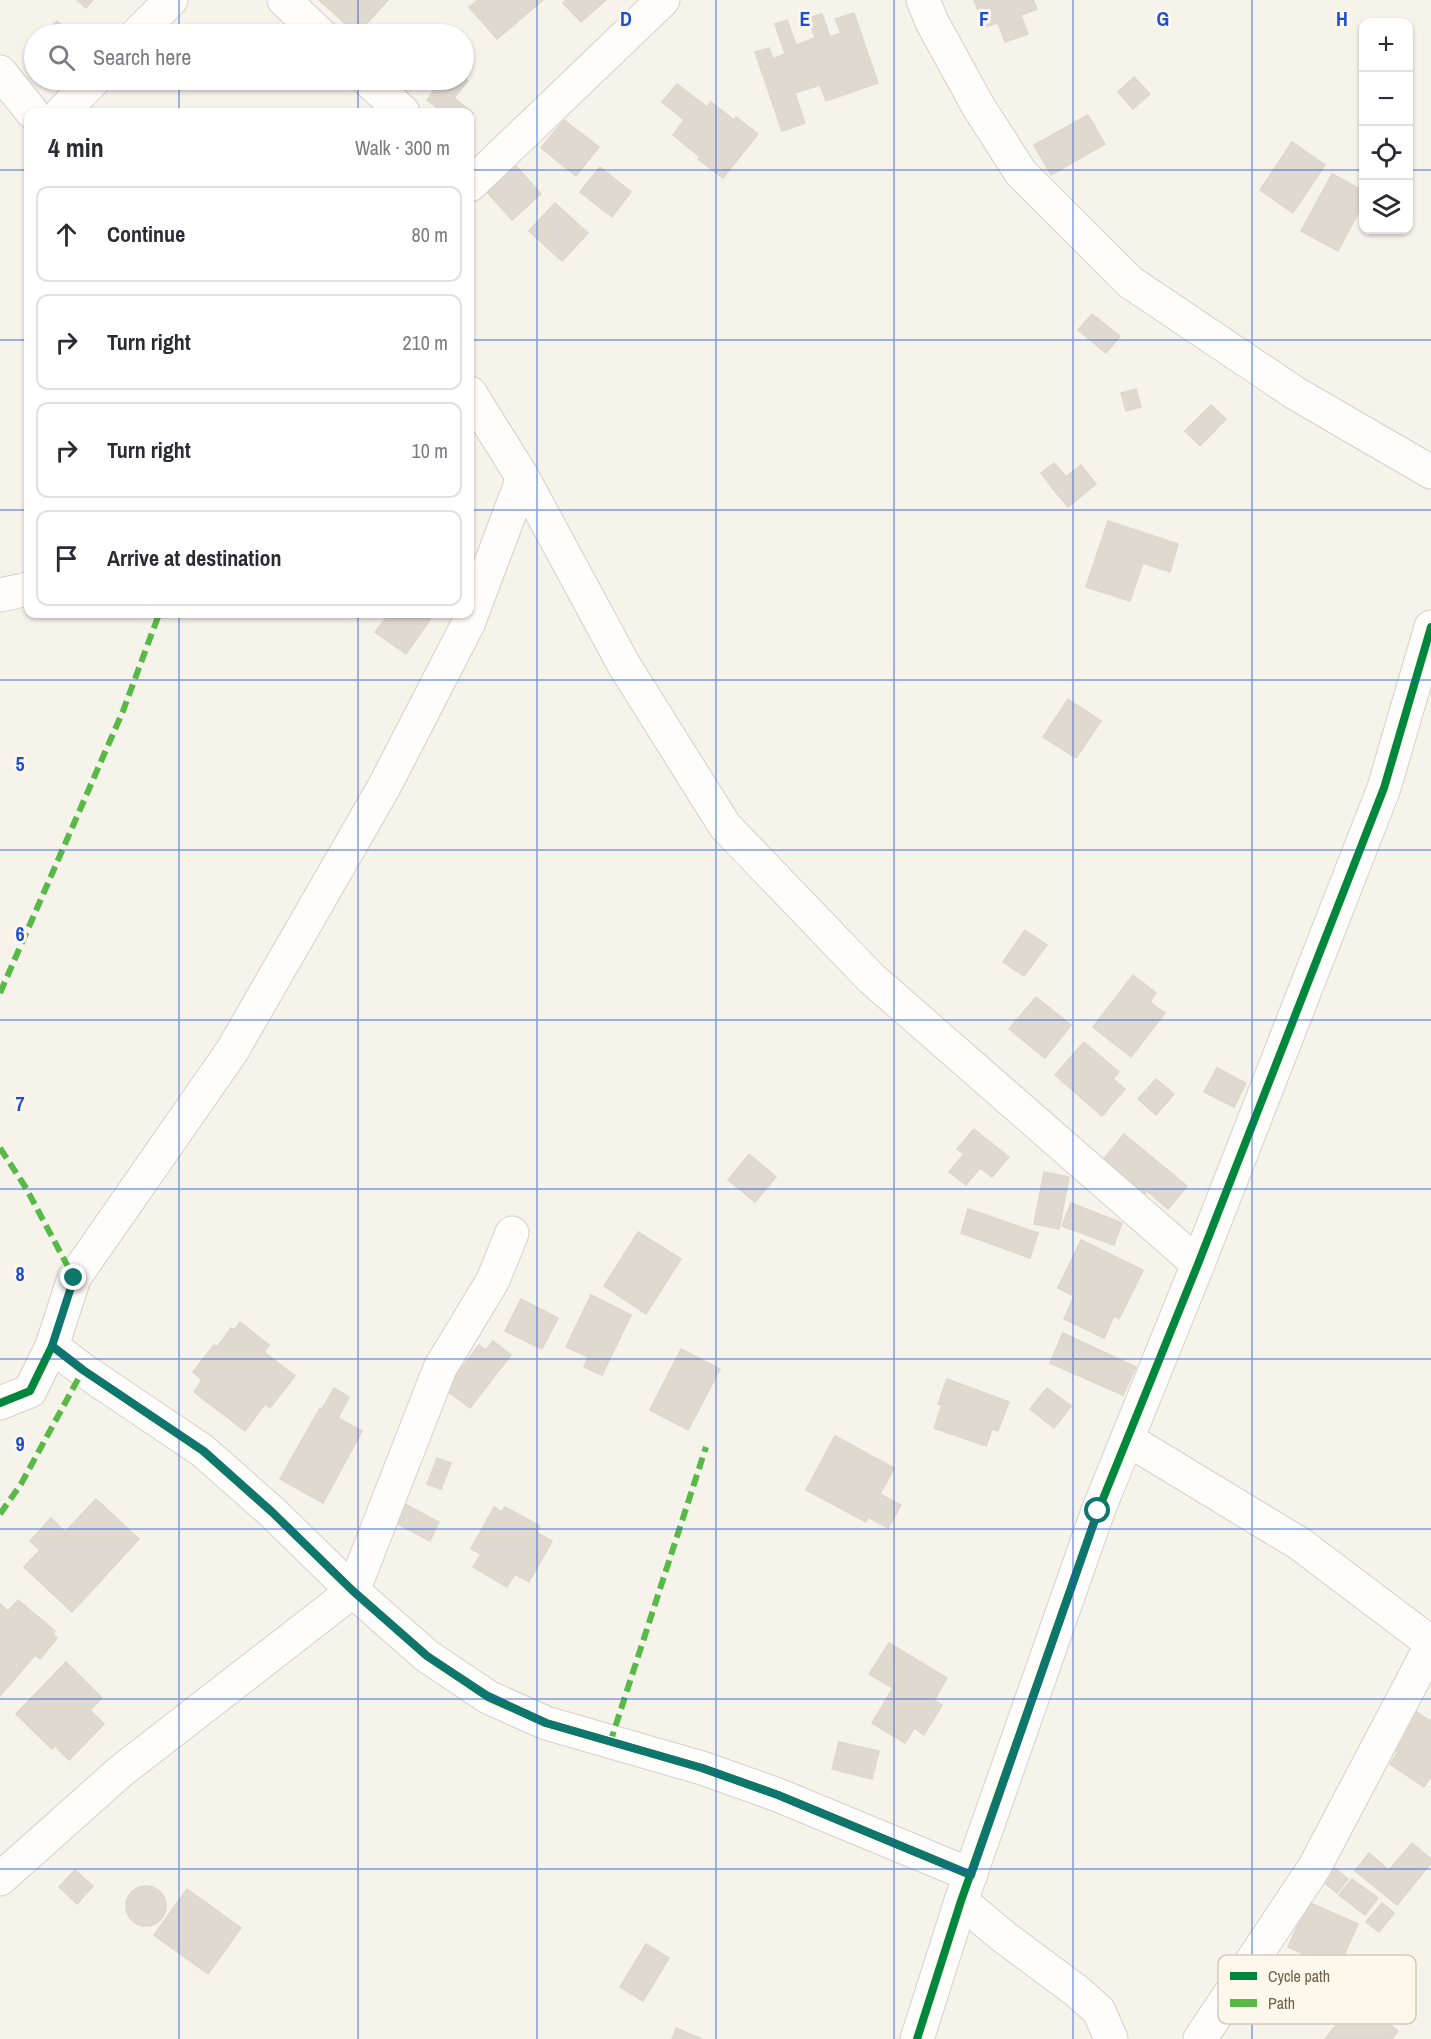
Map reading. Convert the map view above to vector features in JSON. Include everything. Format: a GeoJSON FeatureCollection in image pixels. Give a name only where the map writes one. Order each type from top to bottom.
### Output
{"type":"FeatureCollection","features":[{"type":"Feature","properties":{"kind":"street"},"geometry":{"type":"LineString","coordinates":[[147,24],[171,0]]}},
{"type":"Feature","properties":{"kind":"street"},"geometry":{"type":"LineString","coordinates":[[284,0],[309,24]]}},
{"type":"Feature","properties":{"kind":"street"},"geometry":{"type":"LineString","coordinates":[[474,176],[663,0]]}},
{"type":"Feature","properties":{"kind":"street"},"geometry":{"type":"LineString","coordinates":[[923,0],[932,22],[978,106],[1021,173],[1130,282],[1295,393],[1431,472]]}},
{"type":"Feature","properties":{"kind":"street"},"geometry":{"type":"LineString","coordinates":[[0,72],[29,108]]}},
{"type":"Feature","properties":{"kind":"street"},"geometry":{"type":"LineString","coordinates":[[66,108],[84,90]]}},
{"type":"Feature","properties":{"kind":"street"},"geometry":{"type":"LineString","coordinates":[[379,90],[399,108]]}},
{"type":"Feature","properties":{"kind":"street"},"geometry":{"type":"LineString","coordinates":[[474,399],[524,478],[624,665],[725,826],[871,978],[1198,1264]]}},
{"type":"Feature","properties":{"kind":"street"},"geometry":{"type":"LineString","coordinates":[[474,608],[524,478]]}},
{"type":"Feature","properties":{"kind":"street"},"geometry":{"type":"LineString","coordinates":[[0,595],[24,589]]}},
{"type":"Feature","properties":{"kind":"street"},"geometry":{"type":"LineString","coordinates":[[0,1403],[30,1391],[52,1346],[74,1278],[232,1051],[384,787],[470,618]]}},
{"type":"Feature","properties":{"kind":"street"},"geometry":{"type":"LineString","coordinates":[[917,2039],[966,1888],[1098,1511],[1198,1264],[1384,788],[1431,627]]}},
{"type":"Feature","properties":{"kind":"street"},"geometry":{"type":"LineString","coordinates":[[0,1879],[121,1771],[353,1591],[440,1368],[493,1280],[512,1233]]}},
{"type":"Feature","properties":{"kind":"street"},"geometry":{"type":"LineString","coordinates":[[52,1346],[83,1370],[204,1451],[272,1512],[353,1591],[427,1656],[488,1696],[546,1723],[702,1768],[778,1795],[966,1888],[1004,1937],[1078,1992],[1099,2011],[1111,2039]]}},
{"type":"Feature","properties":{"kind":"street"},"geometry":{"type":"LineString","coordinates":[[1127,1439],[1300,1544],[1431,1644],[1314,1868],[1256,1955]]}},
{"type":"Feature","properties":{"kind":"street"},"geometry":{"type":"LineString","coordinates":[[1200,2039],[1218,2012]]}},
{"type":"Feature","properties":{"kind":"building"},"geometry":{"type":"Polygon","coordinates":[[[77,0],[93,0],[86,8],[77,0]]]}},
{"type":"Feature","properties":{"kind":"building"},"geometry":{"type":"Polygon","coordinates":[[[319,0],[388,0],[366,24],[346,24],[319,0]]]}},
{"type":"Feature","properties":{"kind":"building"},"geometry":{"type":"Polygon","coordinates":[[[478,0],[543,0],[497,39],[469,7],[478,0]]]}},
{"type":"Feature","properties":{"kind":"building"},"geometry":{"type":"Polygon","coordinates":[[[566,0],[606,0],[581,22],[563,3],[566,0]]]}},
{"type":"Feature","properties":{"kind":"building"},"geometry":{"type":"Polygon","coordinates":[[[974,0],[1033,0],[1037,9],[1021,15],[1028,34],[1005,42],[998,23],[984,27],[974,0]]]}},
{"type":"Feature","properties":{"kind":"building"},"geometry":{"type":"Polygon","coordinates":[[[854,13],[878,83],[826,101],[820,85],[795,93],[805,123],[782,131],[755,52],[769,48],[773,59],[785,54],[775,24],[787,20],[796,45],[815,38],[808,18],[822,14],[830,37],[841,33],[835,19],[854,13]]]}},
{"type":"Feature","properties":{"kind":"building"},"geometry":{"type":"Polygon","coordinates":[[[1134,77],[1150,94],[1133,109],[1118,92],[1134,77]]]}},
{"type":"Feature","properties":{"kind":"building"},"geometry":{"type":"Polygon","coordinates":[[[677,84],[707,107],[711,102],[734,120],[736,117],[758,134],[723,178],[698,159],[700,157],[673,135],[684,120],[662,102],[677,84]]]}},
{"type":"Feature","properties":{"kind":"building"},"geometry":{"type":"Polygon","coordinates":[[[434,90],[461,90],[454,98],[467,108],[438,108],[427,100],[434,90]]]}},
{"type":"Feature","properties":{"kind":"building"},"geometry":{"type":"Polygon","coordinates":[[[1088,115],[1105,144],[1051,175],[1034,145],[1088,115]]]}},
{"type":"Feature","properties":{"kind":"building"},"geometry":{"type":"Polygon","coordinates":[[[564,120],[599,147],[576,176],[541,148],[564,120]]]}},
{"type":"Feature","properties":{"kind":"building"},"geometry":{"type":"Polygon","coordinates":[[[1292,142],[1325,165],[1293,213],[1260,190],[1292,142]]]}},
{"type":"Feature","properties":{"kind":"building"},"geometry":{"type":"Polygon","coordinates":[[[516,166],[541,194],[512,220],[487,192],[516,166]]]}},
{"type":"Feature","properties":{"kind":"building"},"geometry":{"type":"Polygon","coordinates":[[[600,167],[631,192],[612,217],[580,192],[600,167]]]}},
{"type":"Feature","properties":{"kind":"building"},"geometry":{"type":"Polygon","coordinates":[[[1332,174],[1359,188],[1359,211],[1338,251],[1301,231],[1332,174]]]}},
{"type":"Feature","properties":{"kind":"building"},"geometry":{"type":"Polygon","coordinates":[[[555,203],[588,233],[562,261],[529,231],[555,203]]]}},
{"type":"Feature","properties":{"kind":"building"},"geometry":{"type":"Polygon","coordinates":[[[1092,314],[1120,336],[1106,353],[1078,330],[1092,314]]]}},
{"type":"Feature","properties":{"kind":"building"},"geometry":{"type":"Polygon","coordinates":[[[1136,389],[1141,407],[1126,411],[1121,393],[1136,389]]]}},
{"type":"Feature","properties":{"kind":"building"},"geometry":{"type":"Polygon","coordinates":[[[1211,405],[1226,419],[1200,446],[1185,431],[1211,405]]]}},
{"type":"Feature","properties":{"kind":"building"},"geometry":{"type":"Polygon","coordinates":[[[1054,463],[1066,477],[1052,488],[1041,473],[1054,463]]]}},
{"type":"Feature","properties":{"kind":"building"},"geometry":{"type":"Polygon","coordinates":[[[1081,465],[1096,484],[1068,507],[1052,488],[1081,465]]]}},
{"type":"Feature","properties":{"kind":"building"},"geometry":{"type":"Polygon","coordinates":[[[1108,521],[1178,544],[1170,572],[1143,563],[1130,601],[1086,587],[1108,521]]]}},
{"type":"Feature","properties":{"kind":"building"},"geometry":{"type":"Polygon","coordinates":[[[386,618],[431,618],[406,654],[375,632],[386,618]]]}},
{"type":"Feature","properties":{"kind":"building"},"geometry":{"type":"Polygon","coordinates":[[[1068,699],[1101,721],[1076,758],[1043,737],[1068,699]]]}},
{"type":"Feature","properties":{"kind":"building"},"geometry":{"type":"Polygon","coordinates":[[[1025,930],[1047,945],[1024,976],[1003,962],[1025,930]]]}},
{"type":"Feature","properties":{"kind":"building"},"geometry":{"type":"Polygon","coordinates":[[[1133,975],[1156,993],[1150,1002],[1165,1013],[1131,1057],[1093,1027],[1133,975]]]}},
{"type":"Feature","properties":{"kind":"building"},"geometry":{"type":"Polygon","coordinates":[[[1036,997],[1071,1025],[1045,1058],[1009,1029],[1036,997]]]}},
{"type":"Feature","properties":{"kind":"building"},"geometry":{"type":"Polygon","coordinates":[[[1084,1042],[1119,1072],[1113,1079],[1125,1089],[1102,1116],[1055,1075],[1084,1042]]]}},
{"type":"Feature","properties":{"kind":"building"},"geometry":{"type":"Polygon","coordinates":[[[1217,1068],[1246,1083],[1234,1107],[1204,1092],[1217,1068]]]}},
{"type":"Feature","properties":{"kind":"building"},"geometry":{"type":"Polygon","coordinates":[[[1156,1079],[1174,1094],[1156,1115],[1138,1099],[1156,1079]]]}},
{"type":"Feature","properties":{"kind":"building"},"geometry":{"type":"Polygon","coordinates":[[[974,1129],[1009,1157],[992,1177],[980,1168],[966,1185],[949,1172],[964,1154],[957,1149],[974,1129]]]}},
{"type":"Feature","properties":{"kind":"building"},"geometry":{"type":"Polygon","coordinates":[[[1124,1134],[1187,1186],[1168,1209],[1147,1191],[1139,1200],[1098,1166],[1124,1134]]]}},
{"type":"Feature","properties":{"kind":"building"},"geometry":{"type":"Polygon","coordinates":[[[749,1154],[776,1177],[755,1202],[728,1180],[749,1154]]]}},
{"type":"Feature","properties":{"kind":"building"},"geometry":{"type":"Polygon","coordinates":[[[1044,1172],[1069,1177],[1059,1229],[1034,1224],[1044,1172]]]}},
{"type":"Feature","properties":{"kind":"building"},"geometry":{"type":"Polygon","coordinates":[[[1071,1203],[1122,1223],[1114,1245],[1062,1226],[1071,1203]]]}},
{"type":"Feature","properties":{"kind":"building"},"geometry":{"type":"Polygon","coordinates":[[[968,1209],[1038,1233],[1030,1258],[961,1233],[968,1209]]]}},
{"type":"Feature","properties":{"kind":"building"},"geometry":{"type":"Polygon","coordinates":[[[638,1232],[681,1259],[646,1314],[604,1286],[638,1232]]]}},
{"type":"Feature","properties":{"kind":"building"},"geometry":{"type":"Polygon","coordinates":[[[1081,1240],[1143,1270],[1119,1319],[1114,1316],[1104,1338],[1064,1319],[1074,1296],[1058,1288],[1081,1240]]]}},
{"type":"Feature","properties":{"kind":"building"},"geometry":{"type":"Polygon","coordinates":[[[591,1295],[631,1315],[602,1375],[584,1367],[588,1357],[566,1347],[591,1295]]]}},
{"type":"Feature","properties":{"kind":"building"},"geometry":{"type":"Polygon","coordinates":[[[521,1299],[558,1318],[542,1349],[505,1331],[521,1299]]]}},
{"type":"Feature","properties":{"kind":"building"},"geometry":{"type":"Polygon","coordinates":[[[240,1322],[269,1345],[264,1352],[295,1376],[270,1408],[265,1404],[245,1431],[194,1392],[202,1380],[193,1372],[214,1345],[217,1347],[231,1328],[234,1330],[240,1322]]]}},
{"type":"Feature","properties":{"kind":"building"},"geometry":{"type":"Polygon","coordinates":[[[1063,1333],[1136,1367],[1123,1395],[1050,1363],[1063,1333]]]}},
{"type":"Feature","properties":{"kind":"building"},"geometry":{"type":"Polygon","coordinates":[[[493,1341],[511,1355],[470,1408],[445,1389],[479,1345],[486,1350],[493,1341]]]}},
{"type":"Feature","properties":{"kind":"building"},"geometry":{"type":"Polygon","coordinates":[[[681,1349],[720,1369],[688,1430],[650,1410],[681,1349]]]}},
{"type":"Feature","properties":{"kind":"building"},"geometry":{"type":"Polygon","coordinates":[[[947,1379],[1009,1402],[998,1431],[992,1429],[986,1446],[934,1428],[942,1405],[938,1404],[947,1379]]]}},
{"type":"Feature","properties":{"kind":"building"},"geometry":{"type":"Polygon","coordinates":[[[334,1388],[349,1397],[338,1418],[362,1431],[323,1503],[280,1479],[320,1408],[322,1409],[334,1388]]]}},
{"type":"Feature","properties":{"kind":"building"},"geometry":{"type":"Polygon","coordinates":[[[1047,1388],[1071,1406],[1054,1428],[1030,1409],[1047,1388]]]}},
{"type":"Feature","properties":{"kind":"building"},"geometry":{"type":"Polygon","coordinates":[[[835,1436],[894,1468],[880,1494],[901,1505],[888,1528],[868,1517],[866,1522],[806,1490],[835,1436]]]}},
{"type":"Feature","properties":{"kind":"building"},"geometry":{"type":"Polygon","coordinates":[[[437,1458],[451,1463],[441,1489],[427,1484],[437,1458]]]}},
{"type":"Feature","properties":{"kind":"building"},"geometry":{"type":"Polygon","coordinates":[[[96,1499],[139,1539],[72,1612],[24,1567],[40,1550],[30,1541],[51,1518],[65,1532],[96,1499]]]}},
{"type":"Feature","properties":{"kind":"building"},"geometry":{"type":"Polygon","coordinates":[[[399,1501],[439,1522],[430,1541],[390,1520],[399,1501]]]}},
{"type":"Feature","properties":{"kind":"building"},"geometry":{"type":"Polygon","coordinates":[[[494,1507],[502,1512],[505,1507],[540,1526],[536,1532],[552,1541],[529,1582],[515,1574],[507,1587],[473,1567],[481,1554],[471,1549],[494,1507]]]}},
{"type":"Feature","properties":{"kind":"building"},"geometry":{"type":"Polygon","coordinates":[[[18,1600],[55,1631],[53,1634],[57,1638],[40,1659],[35,1655],[0,1696],[0,1604],[8,1611],[18,1600]]]}},
{"type":"Feature","properties":{"kind":"building"},"geometry":{"type":"Polygon","coordinates":[[[889,1643],[947,1678],[934,1700],[942,1705],[924,1735],[914,1728],[905,1743],[872,1723],[893,1688],[869,1674],[889,1643]]]}},
{"type":"Feature","properties":{"kind":"building"},"geometry":{"type":"Polygon","coordinates":[[[66,1662],[102,1698],[90,1710],[104,1724],[69,1760],[55,1746],[52,1749],[16,1714],[66,1662]]]}},
{"type":"Feature","properties":{"kind":"building"},"geometry":{"type":"Polygon","coordinates":[[[1414,1710],[1430,1721],[1431,1719],[1431,1777],[1424,1787],[1390,1764],[1398,1752],[1389,1746],[1414,1710]]]}},
{"type":"Feature","properties":{"kind":"building"},"geometry":{"type":"Polygon","coordinates":[[[839,1742],[879,1751],[872,1779],[832,1769],[839,1742]]]}},
{"type":"Feature","properties":{"kind":"building"},"geometry":{"type":"Polygon","coordinates":[[[1412,1843],[1431,1859],[1431,1863],[1397,1905],[1355,1871],[1369,1853],[1389,1870],[1412,1843]]]}},
{"type":"Feature","properties":{"kind":"building"},"geometry":{"type":"Polygon","coordinates":[[[1331,1865],[1348,1879],[1337,1893],[1320,1879],[1331,1865]]]}},
{"type":"Feature","properties":{"kind":"building"},"geometry":{"type":"Polygon","coordinates":[[[75,1870],[93,1886],[77,1904],[59,1887],[75,1870]]]}},
{"type":"Feature","properties":{"kind":"building"},"geometry":{"type":"Polygon","coordinates":[[[1352,1879],[1378,1898],[1365,1915],[1339,1895],[1352,1879]]]}},
{"type":"Feature","properties":{"kind":"building"},"geometry":{"type":"Polygon","coordinates":[[[146,1886],[160,1892],[166,1906],[160,1920],[146,1926],[132,1920],[126,1906],[132,1892],[146,1886]]]}},
{"type":"Feature","properties":{"kind":"building"},"geometry":{"type":"Polygon","coordinates":[[[187,1889],[241,1928],[208,1974],[154,1935],[187,1889]]]}},
{"type":"Feature","properties":{"kind":"building"},"geometry":{"type":"Polygon","coordinates":[[[1308,1902],[1358,1924],[1344,1955],[1306,1955],[1288,1947],[1308,1902]]]}},
{"type":"Feature","properties":{"kind":"building"},"geometry":{"type":"Polygon","coordinates":[[[1382,1903],[1394,1913],[1379,1932],[1366,1922],[1382,1903]]]}},
{"type":"Feature","properties":{"kind":"building"},"geometry":{"type":"Polygon","coordinates":[[[646,1944],[669,1958],[643,2001],[620,1987],[646,1944]]]}},
{"type":"Feature","properties":{"kind":"building"},"geometry":{"type":"Polygon","coordinates":[[[1337,2024],[1389,2024],[1398,2031],[1392,2039],[1325,2039],[1337,2024]]]}},
{"type":"Feature","properties":{"kind":"building"},"geometry":{"type":"Polygon","coordinates":[[[676,2028],[702,2039],[672,2039],[676,2028]]]}},
{"type":"Feature","properties":{"kind":"marked path"},"geometry":{"type":"LineString","coordinates":[[0,993],[123,711],[158,618]]}},
{"type":"Feature","properties":{"kind":"marked path"},"geometry":{"type":"LineString","coordinates":[[0,1148],[26,1188],[74,1278]]}},
{"type":"Feature","properties":{"kind":"marked path"},"geometry":{"type":"LineString","coordinates":[[0,1514],[21,1484],[83,1370]]}},
{"type":"Feature","properties":{"kind":"marked path"},"geometry":{"type":"LineString","coordinates":[[610,1743],[706,1447]]}},
{"type":"Feature","properties":{"kind":"cycle path"},"geometry":{"type":"LineString","coordinates":[[917,2039],[961,1901],[1098,1511],[1198,1264],[1384,788],[1431,627]]}},
{"type":"Feature","properties":{"kind":"cycle path"},"geometry":{"type":"LineString","coordinates":[[0,1403],[30,1391],[52,1346],[83,1370],[203,1451],[272,1512],[353,1591],[427,1656],[488,1697],[546,1723],[702,1768],[778,1795],[971,1875]]}},
{"type":"Feature","properties":{"kind":"route"},"geometry":{"type":"LineString","coordinates":[[74,1278],[52,1346],[83,1370],[204,1451],[272,1512],[353,1591],[427,1656],[488,1696],[546,1723],[702,1768],[778,1795],[971,1875],[1098,1511]]}}]}
